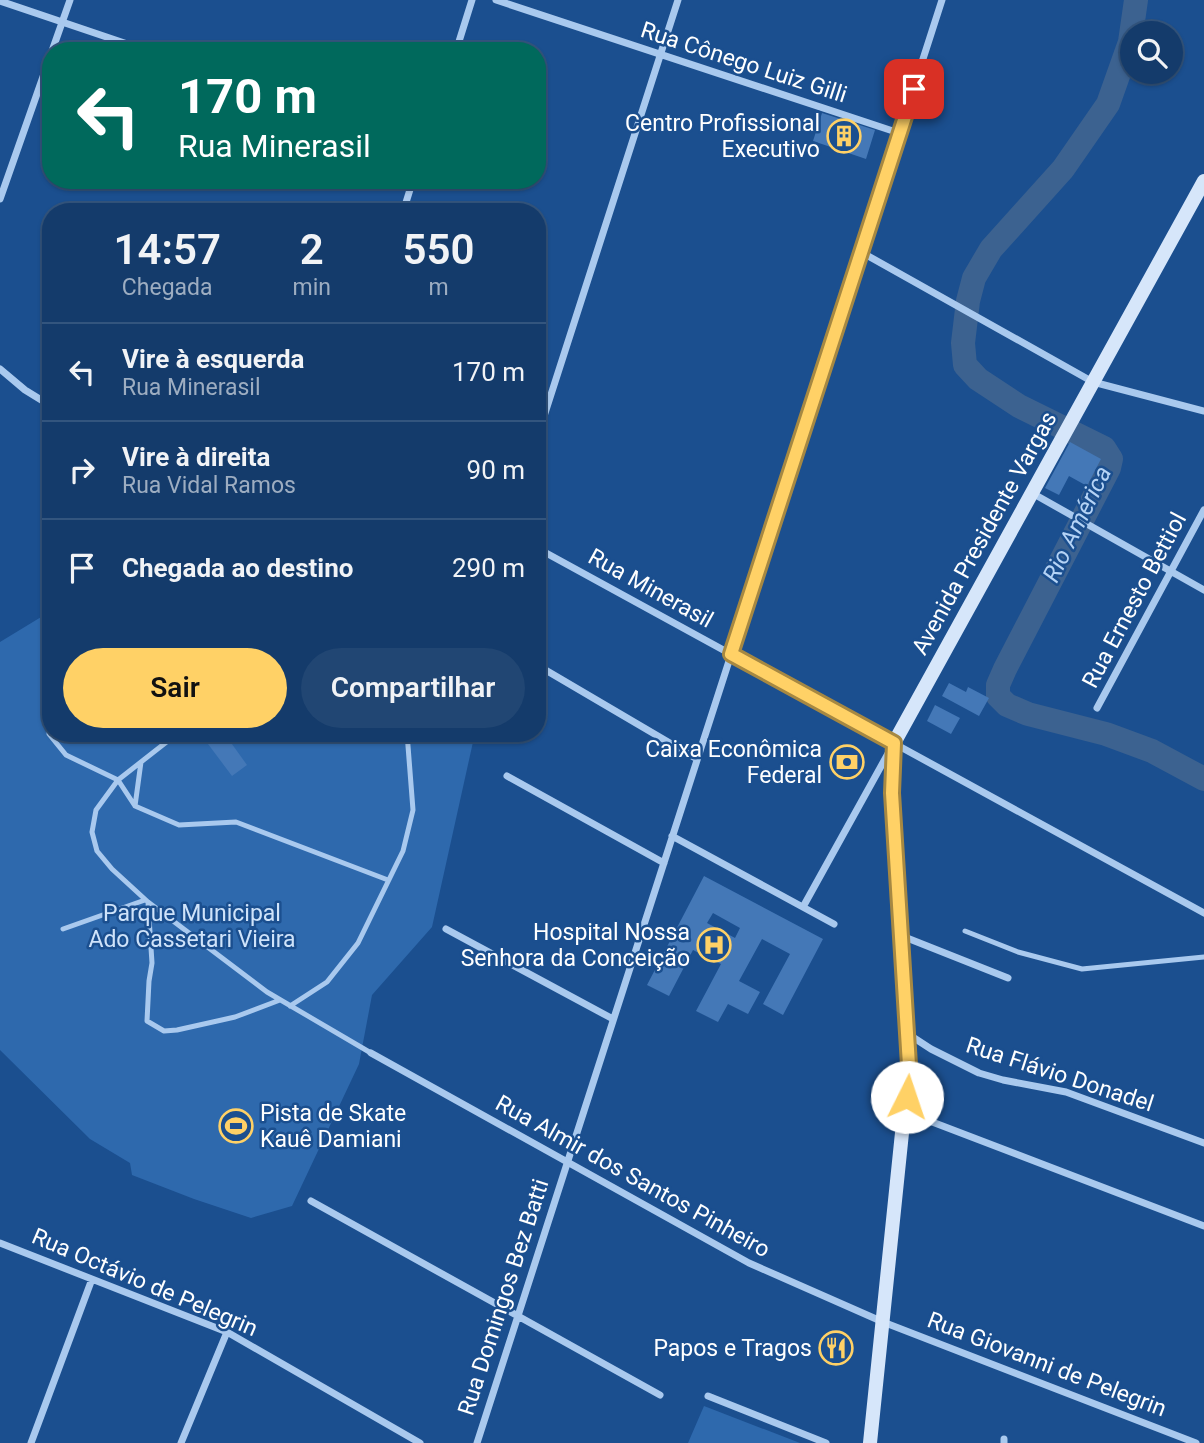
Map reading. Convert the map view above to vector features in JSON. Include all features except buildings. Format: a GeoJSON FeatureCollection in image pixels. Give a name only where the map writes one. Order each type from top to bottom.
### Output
{"type":"FeatureCollection","features":[{"type":"Feature","properties":{"kind":"street"},"geometry":{"type":"LineString","coordinates":[[55,42],[70,0]]}},
{"type":"Feature","properties":{"kind":"street"},"geometry":{"type":"LineString","coordinates":[[459,42],[472,0]]}},
{"type":"Feature","properties":{"kind":"street","name":"Rua Cônego Luiz Gilli"},"geometry":{"type":"LineString","coordinates":[[496,0],[900,133]]}},
{"type":"Feature","properties":{"kind":"street"},"geometry":{"type":"LineString","coordinates":[[546,410],[678,0]]}},
{"type":"Feature","properties":{"kind":"street","name":"Rua Domingos Bez Batti"},"geometry":{"type":"LineString","coordinates":[[477,1443],[942,0]]}},
{"type":"Feature","properties":{"kind":"street"},"geometry":{"type":"LineString","coordinates":[[0,1],[121,42]]}},
{"type":"Feature","properties":{"kind":"street"},"geometry":{"type":"LineString","coordinates":[[0,199],[42,78]]}},
{"type":"Feature","properties":{"kind":"street","name":"Avenida Presidente Vargas"},"geometry":{"type":"LineString","coordinates":[[803,907],[1204,181]]}},
{"type":"Feature","properties":{"kind":"street"},"geometry":{"type":"LineString","coordinates":[[861,252],[1093,382],[1204,411]]}},
{"type":"Feature","properties":{"kind":"street"},"geometry":{"type":"LineString","coordinates":[[0,369],[42,400]]}},
{"type":"Feature","properties":{"kind":"street"},"geometry":{"type":"LineString","coordinates":[[1032,492],[1204,590]]}},
{"type":"Feature","properties":{"kind":"street","name":"Rua Ernesto Bettiol"},"geometry":{"type":"LineString","coordinates":[[1097,708],[1204,510]]}},
{"type":"Feature","properties":{"kind":"street","name":"Rua Minerasil"},"geometry":{"type":"LineString","coordinates":[[546,553],[1204,913]]}},
{"type":"Feature","properties":{"kind":"street"},"geometry":{"type":"LineString","coordinates":[[546,670],[697,759]]}},
{"type":"Feature","properties":{"kind":"street"},"geometry":{"type":"LineString","coordinates":[[870,1443],[909,1065],[892,793],[894,743]]}},
{"type":"Feature","properties":{"kind":"street"},"geometry":{"type":"LineString","coordinates":[[507,776],[664,863]]}},
{"type":"Feature","properties":{"kind":"street"},"geometry":{"type":"LineString","coordinates":[[673,836],[834,924]]}},
{"type":"Feature","properties":{"kind":"street"},"geometry":{"type":"LineString","coordinates":[[446,929],[614,1019]]}},
{"type":"Feature","properties":{"kind":"street"},"geometry":{"type":"LineString","coordinates":[[902,936],[1008,978]]}},
{"type":"Feature","properties":{"kind":"street","name":"Rua Flávio Donadel"},"geometry":{"type":"LineString","coordinates":[[908,1034],[979,1073],[1066,1092],[1204,1143]]}},
{"type":"Feature","properties":{"kind":"street","name":"Rua Almir dos Santos Pinheiro"},"geometry":{"type":"LineString","coordinates":[[371,1054],[749,1263],[883,1322]]}},
{"type":"Feature","properties":{"kind":"street"},"geometry":{"type":"LineString","coordinates":[[905,1112],[1204,1226]]}},
{"type":"Feature","properties":{"kind":"street"},"geometry":{"type":"LineString","coordinates":[[311,1201],[660,1395]]}},
{"type":"Feature","properties":{"kind":"street","name":"Rua Octávio de Pelegrin"},"geometry":{"type":"LineString","coordinates":[[0,1243],[226,1332],[420,1443]]}},
{"type":"Feature","properties":{"kind":"street"},"geometry":{"type":"LineString","coordinates":[[31,1443],[92,1279]]}},
{"type":"Feature","properties":{"kind":"street","name":"Rua Giovanni de Pelegrin"},"geometry":{"type":"LineString","coordinates":[[883,1322],[1196,1443]]}},
{"type":"Feature","properties":{"kind":"street"},"geometry":{"type":"LineString","coordinates":[[181,1443],[226,1332]]}},
{"type":"Feature","properties":{"kind":"street"},"geometry":{"type":"LineString","coordinates":[[708,1396],[826,1443]]}},
{"type":"Feature","properties":{"kind":"lane"},"geometry":{"type":"LineString","coordinates":[[55,742],[66,755],[118,780],[135,806],[179,825],[236,822],[388,880]]}},
{"type":"Feature","properties":{"kind":"lane"},"geometry":{"type":"LineString","coordinates":[[167,742],[118,780],[96,810],[92,832],[97,850],[112,869],[147,901],[267,992],[371,1054]]}},
{"type":"Feature","properties":{"kind":"lane"},"geometry":{"type":"LineString","coordinates":[[290,1006],[327,982],[358,943],[403,851],[413,810],[408,742]]}},
{"type":"Feature","properties":{"kind":"lane"},"geometry":{"type":"LineString","coordinates":[[135,806],[141,762]]}},
{"type":"Feature","properties":{"kind":"lane"},"geometry":{"type":"LineString","coordinates":[[63,929],[147,901]]}},
{"type":"Feature","properties":{"kind":"lane"},"geometry":{"type":"LineString","coordinates":[[147,901],[152,964],[147,1021],[156,1028],[164,1031],[177,1030],[235,1017],[280,1000]]}},
{"type":"Feature","properties":{"kind":"lane"},"geometry":{"type":"LineString","coordinates":[[965,931],[1018,953],[1083,969],[1204,957]]}},
{"type":"Feature","properties":{"kind":"green space","name":"Parque Municipal Ado Cassetari Vieira"},"geometry":{"type":"Polygon","coordinates":[[[42,616],[42,742],[473,742],[432,927],[372,995],[359,1064],[292,1206],[251,1218],[132,1175],[130,1163],[90,1139],[0,1050],[0,642],[42,616]]]}},
{"type":"Feature","properties":{"kind":"green space"},"geometry":{"type":"Polygon","coordinates":[[[704,1406],[800,1443],[688,1443],[704,1406]]]}},
{"type":"Feature","properties":{"kind":"waterway","name":"Rio América"},"geometry":{"type":"LineString","coordinates":[[1136,0],[1130,42],[1108,104],[1063,169],[991,249],[974,278],[963,343],[965,365],[978,379],[1019,406],[1104,448],[1111,459],[1109,468],[1005,669],[998,685],[998,696],[1007,705],[1028,714],[1106,734],[1152,751],[1204,779]]}},
{"type":"Feature","properties":{"kind":"place","name":"Centro Profissional Executivo"},"geometry":{"type":"Point","coordinates":[844,136]}},
{"type":"Feature","properties":{"kind":"place","name":"Caixa Econômica Federal"},"geometry":{"type":"Point","coordinates":[847,762]}},
{"type":"Feature","properties":{"kind":"place","name":"Hospital Nossa Senhora da Conceição"},"geometry":{"type":"Point","coordinates":[714,945]}},
{"type":"Feature","properties":{"kind":"place","name":"Pista de Skate Kauê Damiani"},"geometry":{"type":"Point","coordinates":[236,1126]}},
{"type":"Feature","properties":{"kind":"place","name":"Papos e Tragos"},"geometry":{"type":"Point","coordinates":[836,1348]}},
{"type":"Feature","properties":{"kind":"route"},"geometry":{"type":"LineString","coordinates":[[907,1097],[909,1065],[892,793],[894,743],[731,654],[914,89]]}}]}
